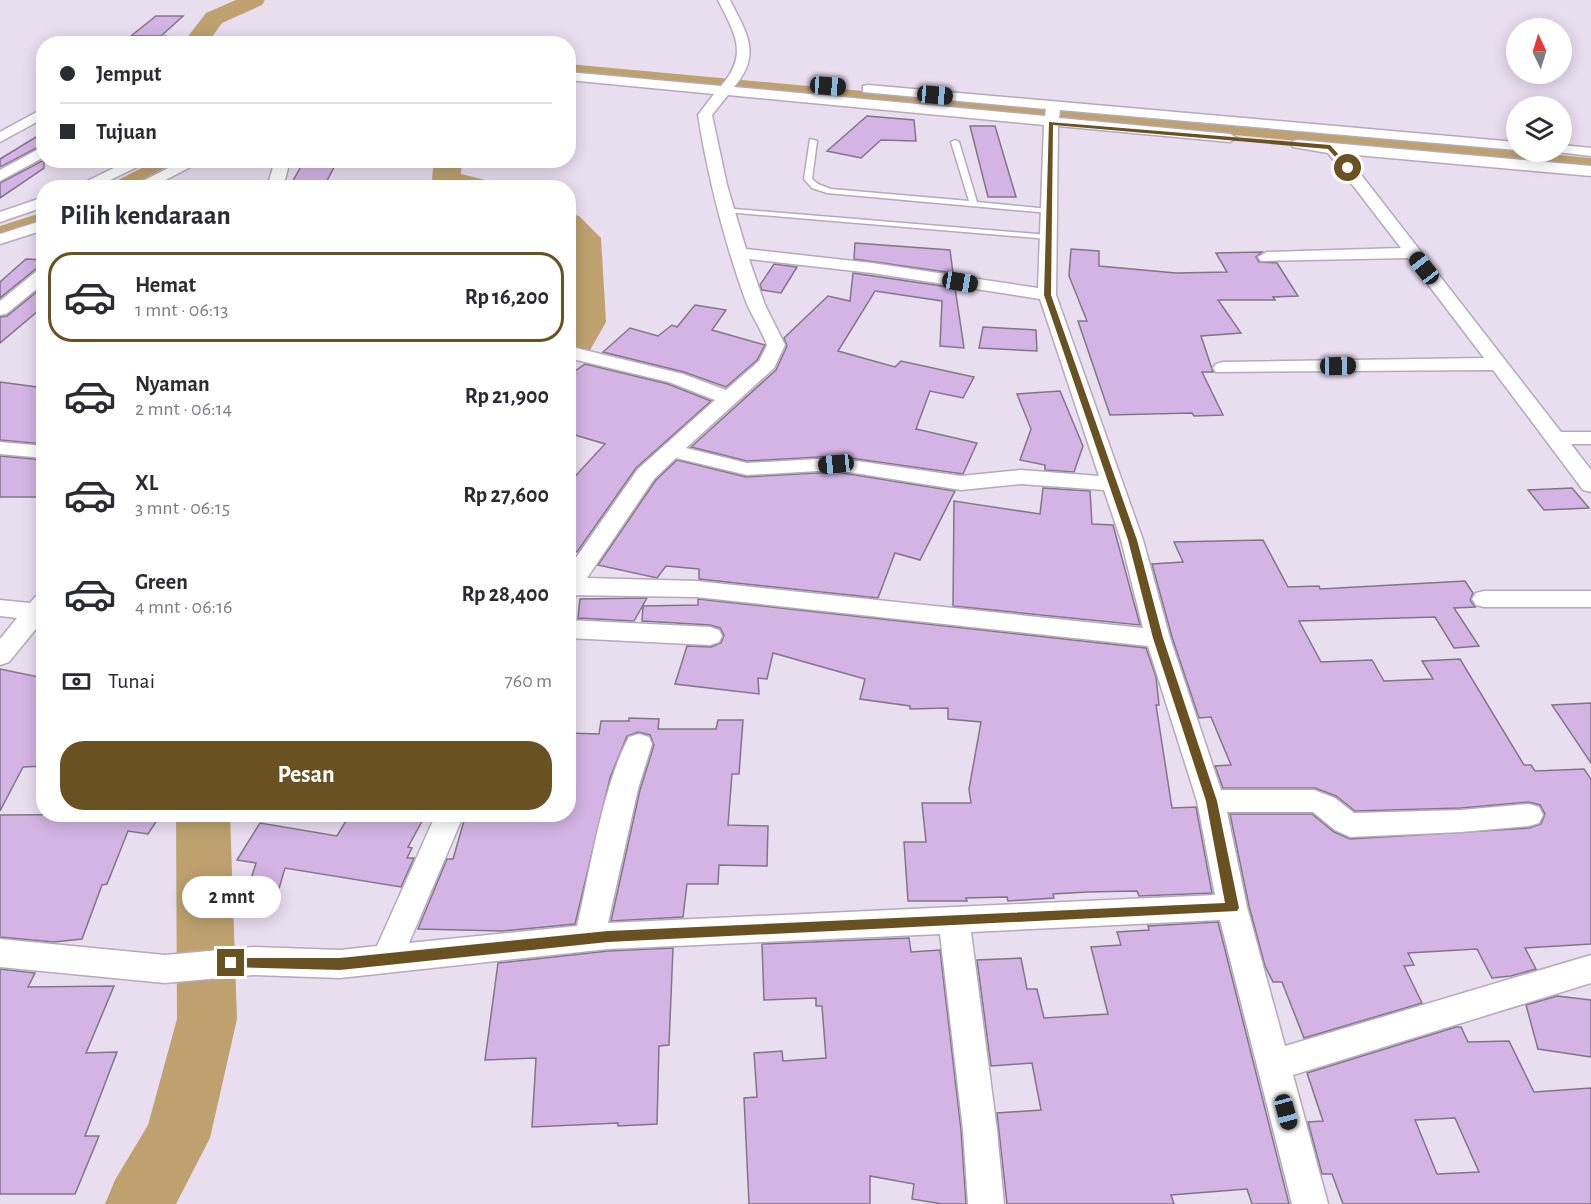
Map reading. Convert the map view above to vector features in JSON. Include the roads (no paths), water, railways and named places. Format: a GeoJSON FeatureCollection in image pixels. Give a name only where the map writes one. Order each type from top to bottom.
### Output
{"type":"FeatureCollection","features":[{"type":"Feature","properties":{"kind":"street"},"geometry":{"type":"LineString","coordinates":[[576,576],[646,474],[767,363],[774,353],[776,345],[773,332],[760,318],[737,253],[705,115],[731,85],[746,56],[741,32],[724,0]]}},
{"type":"Feature","properties":{"kind":"street"},"geometry":{"type":"LineString","coordinates":[[576,65],[731,85],[1052,114],[1253,140]]}},
{"type":"Feature","properties":{"kind":"street"},"geometry":{"type":"LineString","coordinates":[[576,76],[731,85],[1052,114],[1326,141],[1591,171]]}},
{"type":"Feature","properties":{"kind":"street"},"geometry":{"type":"LineString","coordinates":[[1052,114],[1047,295],[1132,540],[1158,638],[1211,801],[1232,908],[1310,1204]]}},
{"type":"Feature","properties":{"kind":"street"},"geometry":{"type":"LineString","coordinates":[[0,138],[36,117]]}},
{"type":"Feature","properties":{"kind":"street"},"geometry":{"type":"LineString","coordinates":[[1326,141],[1591,485]]}},
{"type":"Feature","properties":{"kind":"street"},"geometry":{"type":"LineString","coordinates":[[1277,142],[1506,146]]}},
{"type":"Feature","properties":{"kind":"street"},"geometry":{"type":"LineString","coordinates":[[1572,150],[1591,152]]}},
{"type":"Feature","properties":{"kind":"street"},"geometry":{"type":"LineString","coordinates":[[0,176],[36,155]]}},
{"type":"Feature","properties":{"kind":"street"},"geometry":{"type":"LineString","coordinates":[[98,180],[126,168]]}},
{"type":"Feature","properties":{"kind":"street"},"geometry":{"type":"LineString","coordinates":[[153,180],[180,168]]}},
{"type":"Feature","properties":{"kind":"street"},"geometry":{"type":"LineString","coordinates":[[0,217],[36,205]]}},
{"type":"Feature","properties":{"kind":"street"},"geometry":{"type":"LineString","coordinates":[[0,239],[36,228]]}},
{"type":"Feature","properties":{"kind":"street"},"geometry":{"type":"LineString","coordinates":[[737,253],[872,268],[1047,295]]}},
{"type":"Feature","properties":{"kind":"street"},"geometry":{"type":"LineString","coordinates":[[1267,257],[1413,253]]}},
{"type":"Feature","properties":{"kind":"street"},"geometry":{"type":"LineString","coordinates":[[0,310],[36,281]]}},
{"type":"Feature","properties":{"kind":"street"},"geometry":{"type":"LineString","coordinates":[[577,353],[676,378],[729,398]]}},
{"type":"Feature","properties":{"kind":"street"},"geometry":{"type":"LineString","coordinates":[[1223,368],[1499,364]]}},
{"type":"Feature","properties":{"kind":"street"},"geometry":{"type":"LineString","coordinates":[[1556,438],[1591,438]]}},
{"type":"Feature","properties":{"kind":"street"},"geometry":{"type":"LineString","coordinates":[[0,448],[36,451]]}},
{"type":"Feature","properties":{"kind":"street"},"geometry":{"type":"LineString","coordinates":[[672,451],[747,469],[836,464],[961,483],[1021,477],[1112,484]]}},
{"type":"Feature","properties":{"kind":"street"},"geometry":{"type":"LineString","coordinates":[[576,586],[696,589],[1158,638]]}},
{"type":"Feature","properties":{"kind":"street"},"geometry":{"type":"LineString","coordinates":[[1484,599],[1591,599]]}},
{"type":"Feature","properties":{"kind":"street"},"geometry":{"type":"LineString","coordinates":[[0,608],[36,607]]}},
{"type":"Feature","properties":{"kind":"street"},"geometry":{"type":"LineString","coordinates":[[0,656],[36,612]]}},
{"type":"Feature","properties":{"kind":"street"},"geometry":{"type":"LineString","coordinates":[[576,629],[710,636]]}},
{"type":"Feature","properties":{"kind":"street"},"geometry":{"type":"LineString","coordinates":[[588,938],[624,789],[639,744]]}},
{"type":"Feature","properties":{"kind":"street"},"geometry":{"type":"LineString","coordinates":[[1211,801],[1314,801],[1326,804],[1342,821],[1350,825],[1461,821],[1529,815]]}},
{"type":"Feature","properties":{"kind":"street"},"geometry":{"type":"LineString","coordinates":[[386,960],[446,822]]}},
{"type":"Feature","properties":{"kind":"street"},"geometry":{"type":"LineString","coordinates":[[0,953],[165,969],[254,962],[340,964],[588,938],[1232,908]]}},
{"type":"Feature","properties":{"kind":"street"},"geometry":{"type":"LineString","coordinates":[[954,921],[980,1130],[986,1204]]}},
{"type":"Feature","properties":{"kind":"street"},"geometry":{"type":"LineString","coordinates":[[1274,1065],[1591,969]]}},
{"type":"Feature","properties":{"kind":"lane"},"geometry":{"type":"LineString","coordinates":[[813,141],[808,179],[815,186],[830,191],[1049,211]]}},
{"type":"Feature","properties":{"kind":"lane"},"geometry":{"type":"LineString","coordinates":[[955,142],[972,203]]}},
{"type":"Feature","properties":{"kind":"lane"},"geometry":{"type":"LineString","coordinates":[[726,210],[1048,237]]}},
{"type":"Feature","properties":{"kind":"waterway"},"geometry":{"type":"LineString","coordinates":[[200,36],[214,18],[254,0]]}},
{"type":"Feature","properties":{"kind":"waterway"},"geometry":{"type":"LineString","coordinates":[[576,69],[1591,163]]}},
{"type":"Feature","properties":{"kind":"waterway"},"geometry":{"type":"LineString","coordinates":[[128,180],[155,168]]}},
{"type":"Feature","properties":{"kind":"waterway"},"geometry":{"type":"LineString","coordinates":[[447,168],[446,179],[450,180]]}},
{"type":"Feature","properties":{"kind":"waterway"},"geometry":{"type":"LineString","coordinates":[[0,232],[36,220]]}},
{"type":"Feature","properties":{"kind":"waterway"},"geometry":{"type":"LineString","coordinates":[[576,230],[585,238],[589,322],[576,344]]}},
{"type":"Feature","properties":{"kind":"waterway"},"geometry":{"type":"LineString","coordinates":[[139,1204],[177,1138],[207,1019],[203,822]]}}]}
